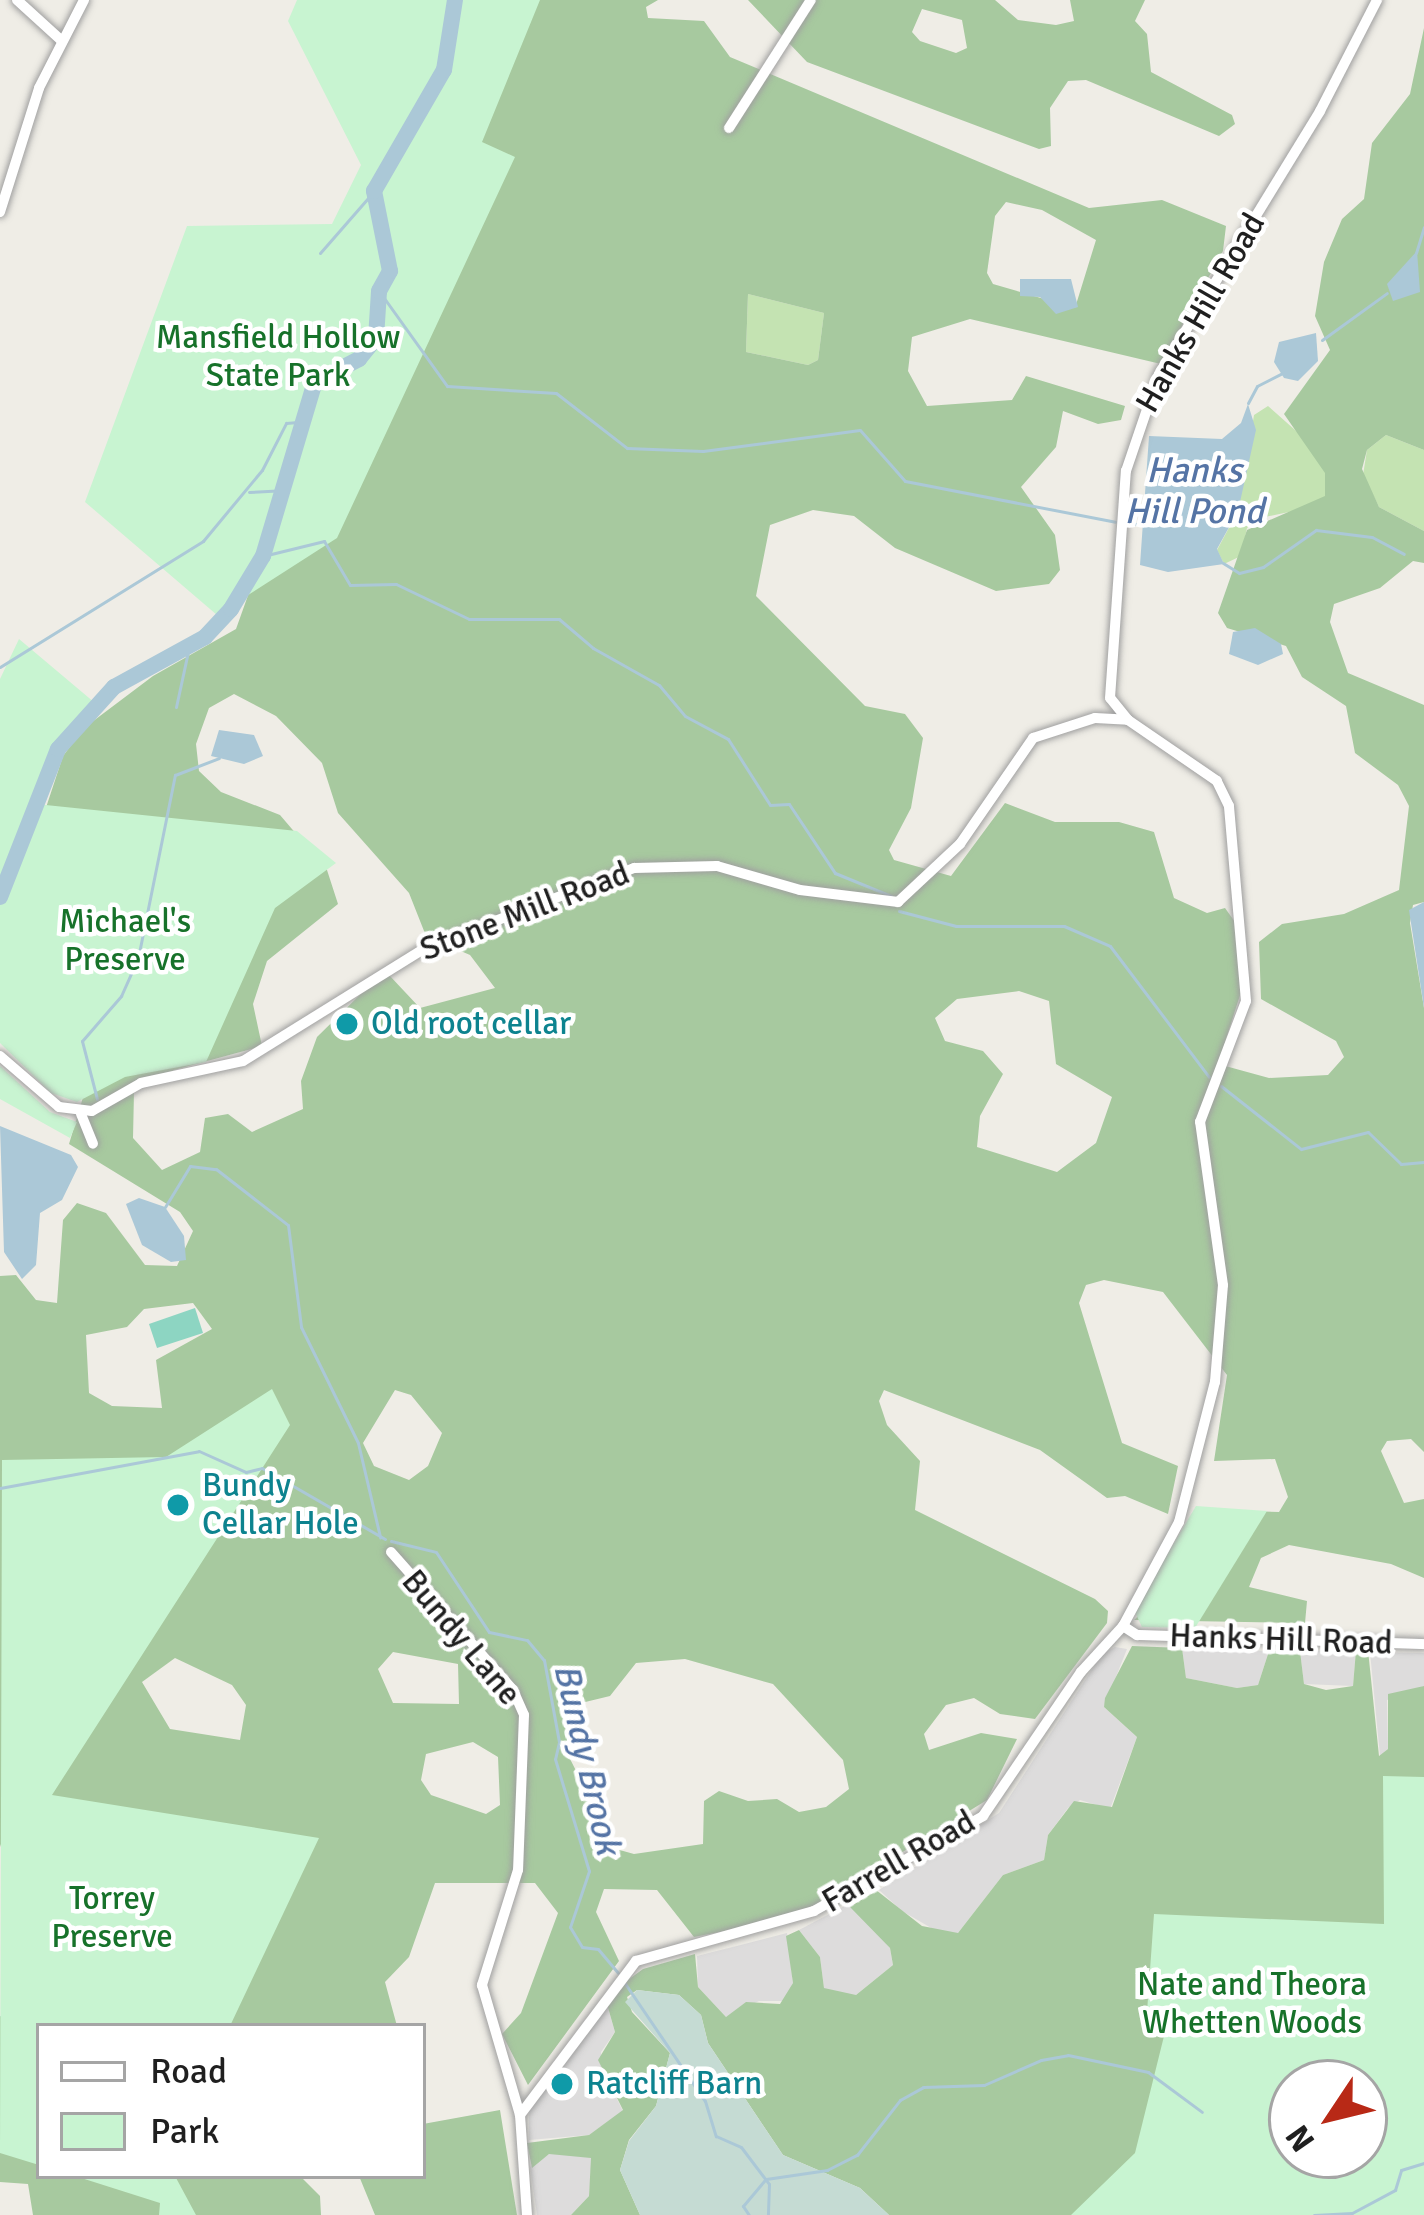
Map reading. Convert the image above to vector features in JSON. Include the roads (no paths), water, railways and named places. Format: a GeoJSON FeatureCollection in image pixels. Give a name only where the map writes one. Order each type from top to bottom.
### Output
{"type":"FeatureCollection","features":[{"type":"Feature","properties":{"kind":"street"},"geometry":{"type":"LineString","coordinates":[[17,0],[61,40]]}},
{"type":"Feature","properties":{"kind":"street"},"geometry":{"type":"LineString","coordinates":[[0,212],[61,40],[84,0]]}},
{"type":"Feature","properties":{"kind":"street"},"geometry":{"type":"LineString","coordinates":[[729,128],[811,0]]}},
{"type":"Feature","properties":{"kind":"street","name":"Hanks Hill Road"},"geometry":{"type":"LineString","coordinates":[[1377,0],[1320,111],[1143,408],[1126,471],[1110,698],[1128,720],[1192,758],[1217,781],[1229,806],[1246,1001],[1200,1122],[1223,1285],[1215,1382],[1179,1522],[1123,1625],[1137,1635],[1424,1645]]}},
{"type":"Feature","properties":{"kind":"street"},"geometry":{"type":"LineString","coordinates":[[1095,718],[1110,698]]}},
{"type":"Feature","properties":{"kind":"street","name":"Stone Mill Road"},"geometry":{"type":"LineString","coordinates":[[81,1114],[141,1083],[243,1061],[427,947],[619,872],[717,866],[800,890],[898,902],[966,837],[1026,744],[1095,718],[1128,720]]}},
{"type":"Feature","properties":{"kind":"street"},"geometry":{"type":"LineString","coordinates":[[0,1056],[42,1095],[81,1114],[93,1144]]}},
{"type":"Feature","properties":{"kind":"street","name":"Bundy Lane"},"geometry":{"type":"LineString","coordinates":[[391,1552],[513,1690],[524,1715],[518,1870],[482,1984],[520,2115],[527,2215]]}},
{"type":"Feature","properties":{"kind":"street","name":"Farrell Road"},"geometry":{"type":"LineString","coordinates":[[520,2115],[636,1961],[814,1911],[983,1816],[1081,1672],[1123,1625]]}},
{"type":"Feature","properties":{"kind":"water"},"geometry":{"type":"Polygon","coordinates":[[[1417,251],[1420,292],[1393,301],[1387,284],[1417,251]]]}},
{"type":"Feature","properties":{"kind":"water"},"geometry":{"type":"Polygon","coordinates":[[[1020,279],[1071,279],[1078,307],[1056,314],[1040,297],[1020,296],[1020,279]]]}},
{"type":"Feature","properties":{"kind":"water"},"geometry":{"type":"Polygon","coordinates":[[[1316,333],[1318,361],[1298,381],[1284,378],[1274,362],[1279,342],[1316,333]]]}},
{"type":"Feature","properties":{"kind":"water","name":"Hanks Hill Pond"},"geometry":{"type":"Polygon","coordinates":[[[1248,404],[1256,430],[1238,511],[1217,549],[1224,564],[1168,572],[1140,565],[1149,436],[1222,439],[1241,423],[1248,404]]]}},
{"type":"Feature","properties":{"kind":"water"},"geometry":{"type":"Polygon","coordinates":[[[1255,628],[1281,644],[1283,654],[1258,665],[1229,654],[1233,632],[1255,628]]]}},
{"type":"Feature","properties":{"kind":"water"},"geometry":{"type":"Polygon","coordinates":[[[219,730],[254,735],[263,756],[244,764],[211,756],[219,730]]]}},
{"type":"Feature","properties":{"kind":"water"},"geometry":{"type":"Polygon","coordinates":[[[1424,902],[1424,1008],[1409,910],[1424,902]]]}},
{"type":"Feature","properties":{"kind":"water"},"geometry":{"type":"Polygon","coordinates":[[[0,1126],[71,1155],[78,1167],[62,1200],[40,1213],[36,1265],[22,1279],[4,1252],[0,1126]]]}},
{"type":"Feature","properties":{"kind":"water"},"geometry":{"type":"Polygon","coordinates":[[[139,1198],[165,1207],[184,1236],[186,1260],[171,1262],[142,1245],[126,1204],[139,1198]]]}},
{"type":"Feature","properties":{"kind":"waterway"},"geometry":{"type":"LineString","coordinates":[[0,897],[58,749],[114,687],[205,637],[231,609],[263,556],[315,382],[359,359],[376,338],[379,291],[390,271],[374,191],[444,70],[455,0]]}},
{"type":"Feature","properties":{"kind":"waterway"},"geometry":{"type":"LineString","coordinates":[[320,253],[374,191]]}},
{"type":"Feature","properties":{"kind":"waterway"},"geometry":{"type":"LineString","coordinates":[[1416,253],[1424,227]]}},
{"type":"Feature","properties":{"kind":"waterway"},"geometry":{"type":"LineString","coordinates":[[379,291],[447,386],[556,393],[627,448],[703,451],[860,430],[905,481],[1115,522]]}},
{"type":"Feature","properties":{"kind":"waterway"},"geometry":{"type":"LineString","coordinates":[[1322,340],[1387,293]]}},
{"type":"Feature","properties":{"kind":"waterway"},"geometry":{"type":"LineString","coordinates":[[1248,403],[1257,386],[1284,372]]}},
{"type":"Feature","properties":{"kind":"waterway"},"geometry":{"type":"LineString","coordinates":[[0,667],[203,541],[262,470],[286,423],[298,422]]}},
{"type":"Feature","properties":{"kind":"waterway"},"geometry":{"type":"LineString","coordinates":[[249,492],[282,490]]}},
{"type":"Feature","properties":{"kind":"waterway"},"geometry":{"type":"LineString","coordinates":[[1129,523],[1143,525]]}},
{"type":"Feature","properties":{"kind":"waterway"},"geometry":{"type":"LineString","coordinates":[[1223,563],[1239,573],[1263,567],[1316,530],[1372,537],[1404,554]]}},
{"type":"Feature","properties":{"kind":"waterway"},"geometry":{"type":"LineString","coordinates":[[263,556],[324,541],[350,585],[396,584],[469,619],[559,619],[593,648],[659,685],[685,716],[728,739],[770,805],[789,804],[835,873],[891,896]]}},
{"type":"Feature","properties":{"kind":"waterway"},"geometry":{"type":"LineString","coordinates":[[176,707],[189,647]]}},
{"type":"Feature","properties":{"kind":"waterway"},"geometry":{"type":"LineString","coordinates":[[97,1099],[82,1041],[121,996],[138,958],[175,775],[219,758]]}},
{"type":"Feature","properties":{"kind":"waterway"},"geometry":{"type":"LineString","coordinates":[[899,911],[956,926],[1064,926],[1110,946],[1209,1077]]}},
{"type":"Feature","properties":{"kind":"waterway"},"geometry":{"type":"LineString","coordinates":[[1221,1086],[1301,1149],[1368,1132],[1401,1164],[1424,1162]]}},
{"type":"Feature","properties":{"kind":"waterway"},"geometry":{"type":"LineString","coordinates":[[165,1207],[190,1166],[216,1169],[288,1225],[301,1327],[358,1443],[380,1537]]}},
{"type":"Feature","properties":{"kind":"waterway","name":"Bundy Brook"},"geometry":{"type":"LineString","coordinates":[[0,1488],[199,1451],[246,1472],[262,1468],[385,1539]]}},
{"type":"Feature","properties":{"kind":"waterway","name":"Bundy Brook"},"geometry":{"type":"LineString","coordinates":[[391,1541],[436,1552],[489,1632],[527,1640],[544,1660],[559,1742],[555,1759],[589,1871],[570,1927],[582,1947],[598,1949],[618,1973]]}},
{"type":"Feature","properties":{"kind":"waterway","name":"Bundy Brook"},"geometry":{"type":"LineString","coordinates":[[624,1982],[705,2101],[716,2136],[741,2147],[769,2184],[768,2215]]}},
{"type":"Feature","properties":{"kind":"waterway","name":"Bundy Brook"},"geometry":{"type":"LineString","coordinates":[[749,2215],[743,2206],[766,2179],[827,2170],[857,2155],[900,2100],[923,2087],[984,2085],[1041,2060],[1068,2055],[1148,2072],[1202,2112]]}},
{"type":"Feature","properties":{"kind":"waterway","name":"Bundy Brook"},"geometry":{"type":"LineString","coordinates":[[1314,2215],[1352,2213],[1395,2190],[1401,2170],[1424,2163]]}},
{"type":"Feature","properties":{"kind":"place","name":"Old root cellar"},"geometry":{"type":"Point","coordinates":[347,1024]}},
{"type":"Feature","properties":{"kind":"place","name":"Bundy Cellar Hole"},"geometry":{"type":"Point","coordinates":[178,1505]}},
{"type":"Feature","properties":{"kind":"place","name":"Ratcliff Barn"},"geometry":{"type":"Point","coordinates":[562,2084]}},
{"type":"Feature","properties":{"kind":"park label","name":"Mansfield Hollow State Park"},"geometry":{"type":"Point","coordinates":[278,357]}},
{"type":"Feature","properties":{"kind":"park label","name":"Michael's Preserve"},"geometry":{"type":"Point","coordinates":[125,941]}},
{"type":"Feature","properties":{"kind":"park label","name":"Torrey Preserve"},"geometry":{"type":"Point","coordinates":[112,1918]}},
{"type":"Feature","properties":{"kind":"park label","name":"Nate and Theora Whetten Woods"},"geometry":{"type":"Point","coordinates":[1252,2004]}}]}
